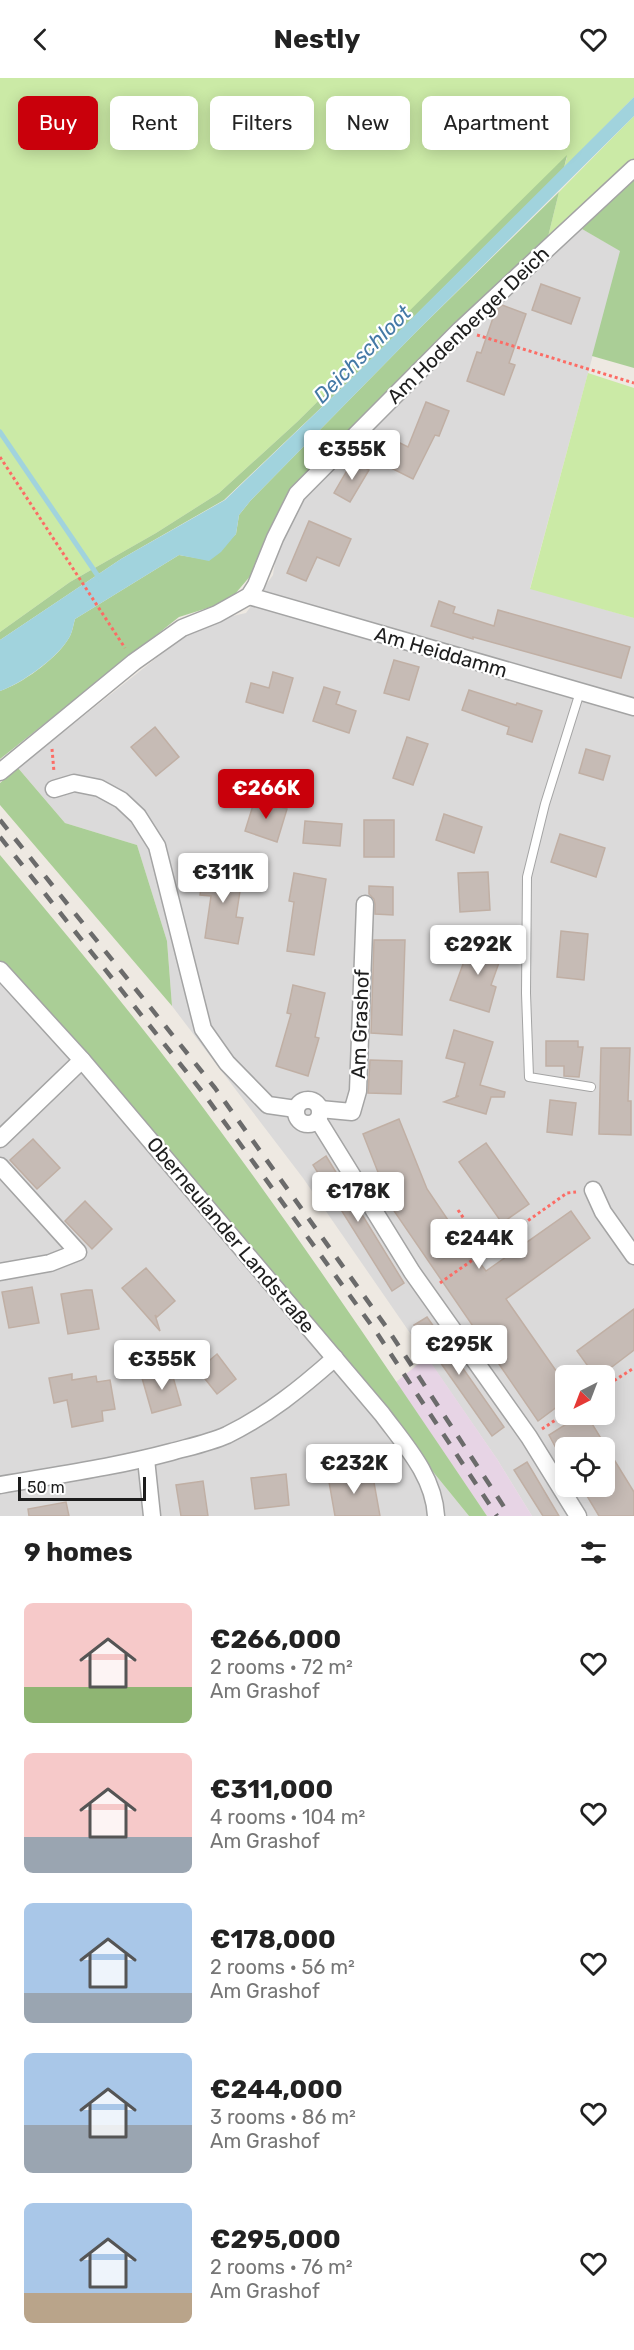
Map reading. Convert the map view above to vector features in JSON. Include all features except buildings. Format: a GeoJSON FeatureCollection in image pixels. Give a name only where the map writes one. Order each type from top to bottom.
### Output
{"type":"FeatureCollection","features":[{"type":"Feature","properties":{"kind":"street","name":"Am Hodenberger Deich"},"geometry":{"type":"LineString","coordinates":[[249,596],[297,494],[460,330],[634,168]]}},
{"type":"Feature","properties":{"kind":"street"},"geometry":{"type":"LineString","coordinates":[[0,772],[134,662],[182,628],[217,614],[249,596]]}},
{"type":"Feature","properties":{"kind":"street","name":"Am Heiddamm"},"geometry":{"type":"LineString","coordinates":[[249,596],[634,707]]}},
{"type":"Feature","properties":{"kind":"street","name":"Am Grashof"},"geometry":{"type":"LineString","coordinates":[[54,789],[74,783],[99,788],[122,800],[138,816],[157,846],[203,1029],[227,1063],[268,1105],[296,1109],[296,1115],[308,1125],[319,1115],[352,1112],[358,1091],[365,904]]}},
{"type":"Feature","properties":{"kind":"street","name":"Oberneulander Landstraße"},"geometry":{"type":"LineString","coordinates":[[0,970],[82,1060],[382,1414],[424,1472],[436,1516]]}},
{"type":"Feature","properties":{"kind":"street"},"geometry":{"type":"LineString","coordinates":[[0,1138],[82,1060]]}},
{"type":"Feature","properties":{"kind":"street"},"geometry":{"type":"LineString","coordinates":[[319,1115],[426,1293],[529,1437],[578,1516]]}},
{"type":"Feature","properties":{"kind":"street"},"geometry":{"type":"LineString","coordinates":[[0,1166],[78,1252],[50,1263],[0,1272]]}},
{"type":"Feature","properties":{"kind":"street"},"geometry":{"type":"LineString","coordinates":[[593,1190],[603,1212],[634,1256]]}},
{"type":"Feature","properties":{"kind":"street"},"geometry":{"type":"LineString","coordinates":[[0,1485],[146,1459],[225,1436],[273,1408],[335,1358]]}},
{"type":"Feature","properties":{"kind":"street"},"geometry":{"type":"LineString","coordinates":[[146,1459],[153,1516]]}},
{"type":"Feature","properties":{"kind":"lane"},"geometry":{"type":"LineString","coordinates":[[580,692],[545,804],[527,877],[526,993],[529,1077],[591,1087]]}},
{"type":"Feature","properties":{"kind":"path"},"geometry":{"type":"LineString","coordinates":[[460,330],[634,383]]}},
{"type":"Feature","properties":{"kind":"path"},"geometry":{"type":"LineString","coordinates":[[0,457],[134,662]]}},
{"type":"Feature","properties":{"kind":"path"},"geometry":{"type":"LineString","coordinates":[[50,732],[54,789]]}},
{"type":"Feature","properties":{"kind":"path"},"geometry":{"type":"LineString","coordinates":[[426,1293],[567,1193],[593,1190]]}},
{"type":"Feature","properties":{"kind":"path"},"geometry":{"type":"LineString","coordinates":[[458,1210],[486,1251]]}},
{"type":"Feature","properties":{"kind":"path"},"geometry":{"type":"LineString","coordinates":[[615,1381],[634,1368]]}},
{"type":"Feature","properties":{"kind":"path"},"geometry":{"type":"LineString","coordinates":[[529,1437],[555,1420]]}},
{"type":"Feature","properties":{"kind":"shaded area"},"geometry":{"type":"Polygon","coordinates":[[[582,229],[621,251],[530,588],[634,618],[634,1516],[532,1516],[497,1459],[303,1178],[172,1006],[167,941],[137,845],[65,823],[18,768],[179,640],[206,622],[246,613],[273,575],[276,555],[301,496],[499,301],[582,229]]]}},
{"type":"Feature","properties":{"kind":"shaded area"},"geometry":{"type":"Polygon","coordinates":[[[0,966],[338,1355],[469,1516],[0,1516],[0,966]]]}},
{"type":"Feature","properties":{"kind":"shaded area"},"geometry":{"type":"Polygon","coordinates":[[[427,1357],[497,1459],[532,1516],[487,1516],[396,1382],[427,1357]]]}},
{"type":"Feature","properties":{"kind":"green space"},"geometry":{"type":"Polygon","coordinates":[[[0,78],[634,78],[634,97],[564,168],[567,157],[297,422],[219,493],[156,533],[70,582],[0,632],[0,78]]]}},
{"type":"Feature","properties":{"kind":"green space"},"geometry":{"type":"Polygon","coordinates":[[[634,116],[634,159],[547,241],[559,192],[634,116]]]}},
{"type":"Feature","properties":{"kind":"green space"},"geometry":{"type":"Polygon","coordinates":[[[567,155],[564,168],[346,384],[224,500],[121,559],[0,640],[0,632],[70,582],[156,533],[219,493],[297,422],[567,155]]]}},
{"type":"Feature","properties":{"kind":"green space"},"geometry":{"type":"Polygon","coordinates":[[[634,179],[634,368],[592,356],[620,251],[582,229],[634,179]]]}},
{"type":"Feature","properties":{"kind":"green space"},"geometry":{"type":"Polygon","coordinates":[[[559,192],[547,241],[293,487],[282,505],[252,574],[235,594],[214,606],[179,617],[0,759],[0,691],[27,677],[54,656],[69,639],[75,619],[179,555],[209,560],[236,534],[239,515],[251,500],[418,330],[559,192]]]}},
{"type":"Feature","properties":{"kind":"green space"},"geometry":{"type":"Polygon","coordinates":[[[588,373],[634,388],[634,618],[530,589],[588,373]]]}},
{"type":"Feature","properties":{"kind":"green space"},"geometry":{"type":"Polygon","coordinates":[[[18,768],[65,823],[137,845],[167,941],[172,1006],[0,805],[0,783],[18,768]]]}},
{"type":"Feature","properties":{"kind":"green space"},"geometry":{"type":"Polygon","coordinates":[[[0,855],[136,1021],[220,1131],[336,1294],[487,1516],[469,1516],[338,1355],[0,966],[0,855]]]}},
{"type":"Feature","properties":{"kind":"water"},"geometry":{"type":"Polygon","coordinates":[[[634,97],[634,116],[418,330],[251,500],[239,515],[236,534],[221,552],[209,561],[179,555],[75,619],[69,639],[62,648],[27,677],[0,691],[0,640],[121,559],[225,500],[346,384],[634,97]]]}},
{"type":"Feature","properties":{"kind":"waterway"},"geometry":{"type":"LineString","coordinates":[[0,432],[100,579]]}},
{"type":"Feature","properties":{"kind":"railway"},"geometry":{"type":"LineString","coordinates":[[0,820],[215,1088],[387,1328],[510,1516]]}},
{"type":"Feature","properties":{"kind":"railway"},"geometry":{"type":"LineString","coordinates":[[0,837],[204,1094],[377,1333],[497,1516]]}},
{"type":"Feature","properties":{"kind":"water label","name":"Deichschloot"},"geometry":{"type":"Point","coordinates":[362,354]}}]}
